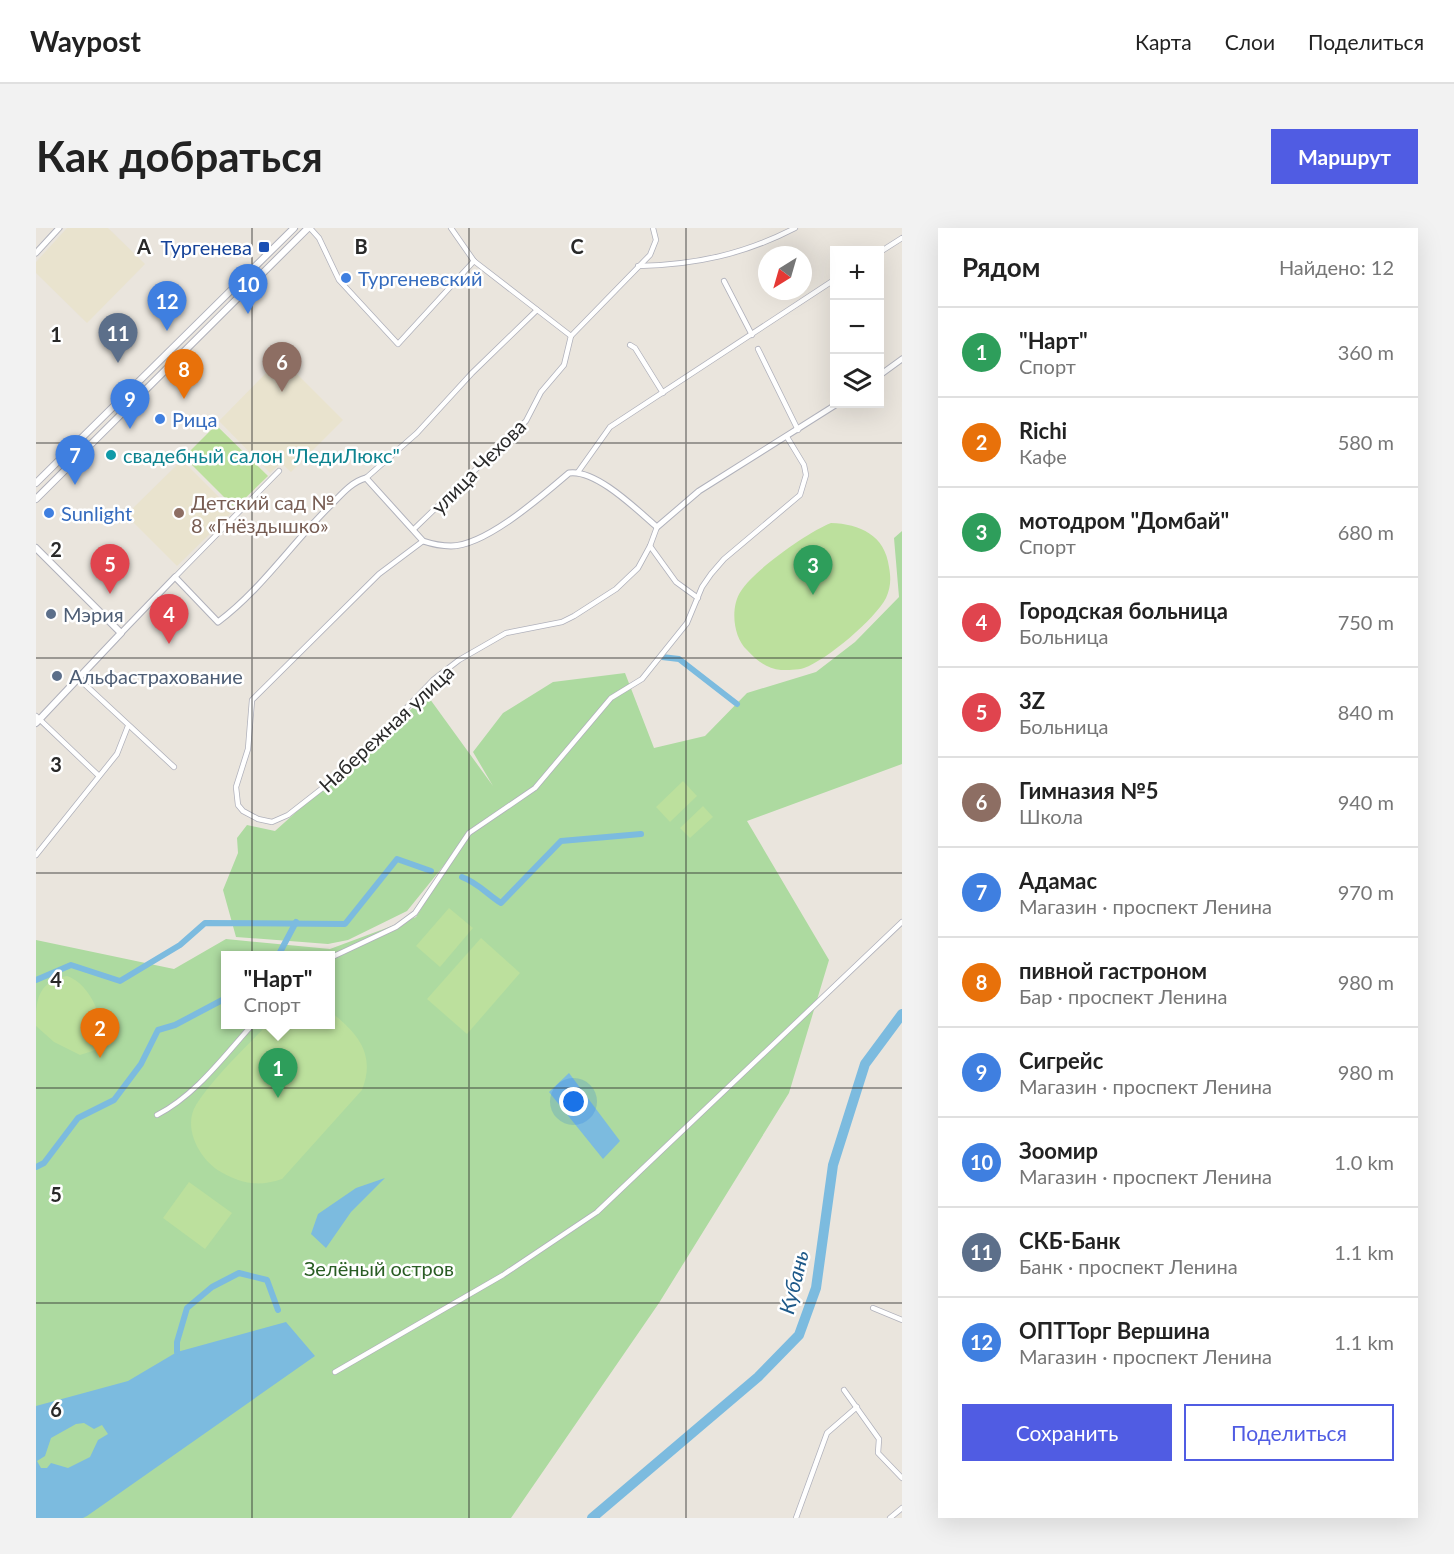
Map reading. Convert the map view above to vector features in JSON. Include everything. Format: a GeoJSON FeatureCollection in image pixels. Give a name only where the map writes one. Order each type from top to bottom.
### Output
{"type":"FeatureCollection","features":[{"type":"Feature","properties":{"kind":"main road"},"geometry":{"type":"LineString","coordinates":[[36,483],[294,228]]}},
{"type":"Feature","properties":{"kind":"main road"},"geometry":{"type":"LineString","coordinates":[[36,499],[309,228]]}},
{"type":"Feature","properties":{"kind":"main road"},"geometry":{"type":"LineString","coordinates":[[36,548],[121,633],[79,679],[37,719]]}},
{"type":"Feature","properties":{"kind":"street"},"geometry":{"type":"LineString","coordinates":[[36,253],[59,228]]}},
{"type":"Feature","properties":{"kind":"street"},"geometry":{"type":"LineString","coordinates":[[309,228],[319,238],[339,280],[398,344],[474,261]]}},
{"type":"Feature","properties":{"kind":"street"},"geometry":{"type":"LineString","coordinates":[[451,228],[474,261],[571,336],[653,248],[656,240],[655,229]]}},
{"type":"Feature","properties":{"kind":"street"},"geometry":{"type":"LineString","coordinates":[[638,266],[678,266],[708,260],[762,245],[795,228]]}},
{"type":"Feature","properties":{"kind":"street"},"geometry":{"type":"LineString","coordinates":[[884,249],[902,238]]}},
{"type":"Feature","properties":{"kind":"street"},"geometry":{"type":"LineString","coordinates":[[724,280],[752,336]]}},
{"type":"Feature","properties":{"kind":"street"},"geometry":{"type":"LineString","coordinates":[[578,472],[610,427],[830,283]]}},
{"type":"Feature","properties":{"kind":"street"},"geometry":{"type":"LineString","coordinates":[[175,577],[218,622],[237,608],[326,509],[356,480],[366,478],[417,433],[472,373],[537,310]]}},
{"type":"Feature","properties":{"kind":"street","name":"улица Чехова"},"geometry":{"type":"LineString","coordinates":[[414,529],[526,421],[541,392],[564,365],[571,336]]}},
{"type":"Feature","properties":{"kind":"street"},"geometry":{"type":"LineString","coordinates":[[630,345],[635,348],[663,393]]}},
{"type":"Feature","properties":{"kind":"street"},"geometry":{"type":"LineString","coordinates":[[758,349],[798,430]]}},
{"type":"Feature","properties":{"kind":"street"},"geometry":{"type":"LineString","coordinates":[[884,372],[902,360]]}},
{"type":"Feature","properties":{"kind":"street"},"geometry":{"type":"LineString","coordinates":[[366,478],[423,541],[453,547],[480,537],[522,512],[569,473],[578,472],[619,495],[657,526],[699,491],[831,408]]}},
{"type":"Feature","properties":{"kind":"street"},"geometry":{"type":"LineString","coordinates":[[335,956],[396,927],[416,913],[469,833],[535,788],[611,698],[642,679],[687,623],[711,574],[724,559],[800,495],[807,475],[787,437]]}},
{"type":"Feature","properties":{"kind":"street"},"geometry":{"type":"LineString","coordinates":[[121,633],[279,471]]}},
{"type":"Feature","properties":{"kind":"street","name":"Набережная улица"},"geometry":{"type":"LineString","coordinates":[[423,541],[379,574],[252,700],[248,748],[236,787],[238,805],[243,811],[258,819],[272,822],[288,815],[352,765],[433,680],[459,660],[506,633],[562,622],[616,589],[638,568],[650,546],[657,526]]}},
{"type":"Feature","properties":{"kind":"street"},"geometry":{"type":"LineString","coordinates":[[650,546],[676,582],[698,598]]}},
{"type":"Feature","properties":{"kind":"street"},"geometry":{"type":"LineString","coordinates":[[79,679],[174,767]]}},
{"type":"Feature","properties":{"kind":"street"},"geometry":{"type":"LineString","coordinates":[[37,719],[99,776]]}},
{"type":"Feature","properties":{"kind":"street"},"geometry":{"type":"LineString","coordinates":[[36,855],[117,754],[128,726]]}},
{"type":"Feature","properties":{"kind":"street"},"geometry":{"type":"LineString","coordinates":[[335,1372],[503,1275],[597,1212],[902,922]]}},
{"type":"Feature","properties":{"kind":"street"},"geometry":{"type":"LineString","coordinates":[[157,1115],[173,1106],[195,1087],[249,1029]]}},
{"type":"Feature","properties":{"kind":"street"},"geometry":{"type":"LineString","coordinates":[[873,1308],[902,1320]]}},
{"type":"Feature","properties":{"kind":"street"},"geometry":{"type":"LineString","coordinates":[[844,1390],[879,1439],[878,1454],[902,1478]]}},
{"type":"Feature","properties":{"kind":"street"},"geometry":{"type":"LineString","coordinates":[[796,1518],[827,1433],[856,1407]]}},
{"type":"Feature","properties":{"kind":"street"},"geometry":{"type":"LineString","coordinates":[[890,1518],[902,1508]]}},
{"type":"Feature","properties":{"kind":"shaded area"},"geometry":{"type":"Polygon","coordinates":[[[67,228],[108,228],[145,264],[87,323],[36,273],[36,262],[67,228]]]}},
{"type":"Feature","properties":{"kind":"shaded area"},"geometry":{"type":"Polygon","coordinates":[[[286,363],[343,420],[291,472],[281,463],[270,473],[219,421],[274,365],[286,363]]]}},
{"type":"Feature","properties":{"kind":"shaded area","name":"Детский сад № 8 «Гнёздышко»"},"geometry":{"type":"Polygon","coordinates":[[[182,460],[233,511],[177,566],[126,515],[182,460]]]}},
{"type":"Feature","properties":{"kind":"green space"},"geometry":{"type":"Polygon","coordinates":[[[216,425],[268,476],[235,508],[184,457],[216,425]]]}},
{"type":"Feature","properties":{"kind":"green space"},"geometry":{"type":"Polygon","coordinates":[[[831,523],[861,529],[877,539],[887,556],[890,575],[890,586],[886,598],[872,617],[837,648],[814,664],[796,670],[771,668],[754,657],[742,644],[736,630],[735,605],[741,591],[757,573],[796,543],[831,523]]]}},
{"type":"Feature","properties":{"kind":"green space","name":"Зелёный остров"},"geometry":{"type":"Polygon","coordinates":[[[902,531],[902,764],[747,821],[829,960],[789,1093],[659,1303],[511,1518],[36,1518],[36,940],[174,969],[226,939],[330,949],[416,917],[462,843],[407,911],[348,940],[328,944],[236,937],[223,890],[238,853],[237,838],[247,825],[275,831],[427,695],[493,786],[473,752],[503,713],[553,682],[625,673],[654,748],[705,736],[747,693],[816,672],[855,642],[899,597],[894,538],[902,531]]]}},
{"type":"Feature","properties":{"kind":"green space"},"geometry":{"type":"Polygon","coordinates":[[[683,781],[697,796],[670,822],[656,807],[683,781]]]}},
{"type":"Feature","properties":{"kind":"green space"},"geometry":{"type":"Polygon","coordinates":[[[703,806],[713,817],[690,838],[680,828],[703,806]]]}},
{"type":"Feature","properties":{"kind":"green space"},"geometry":{"type":"Polygon","coordinates":[[[449,908],[473,928],[440,967],[416,946],[449,908]]]}},
{"type":"Feature","properties":{"kind":"green space"},"geometry":{"type":"Polygon","coordinates":[[[481,938],[520,973],[467,1034],[427,999],[481,938]]]}},
{"type":"Feature","properties":{"kind":"green space"},"geometry":{"type":"Polygon","coordinates":[[[67,976],[84,987],[90,996],[111,1045],[80,1055],[54,1042],[36,1026],[40,994],[50,983],[67,976]]]}},
{"type":"Feature","properties":{"kind":"green space"},"geometry":{"type":"Polygon","coordinates":[[[335,1016],[349,1028],[362,1046],[367,1066],[362,1090],[282,1179],[266,1183],[251,1183],[243,1182],[213,1167],[200,1152],[192,1133],[192,1114],[196,1105],[230,1063],[263,1029],[335,1029],[335,1016]]]}},
{"type":"Feature","properties":{"kind":"green space"},"geometry":{"type":"Polygon","coordinates":[[[189,1182],[232,1213],[205,1249],[163,1218],[189,1182]]]}},
{"type":"Feature","properties":{"kind":"water"},"geometry":{"type":"Polygon","coordinates":[[[569,1073],[620,1141],[603,1159],[549,1092],[569,1073]]]}},
{"type":"Feature","properties":{"kind":"water"},"geometry":{"type":"Polygon","coordinates":[[[385,1178],[351,1212],[326,1248],[311,1234],[318,1214],[356,1188],[385,1178]]]}},
{"type":"Feature","properties":{"kind":"water"},"geometry":{"type":"Polygon","coordinates":[[[286,1322],[315,1356],[87,1516],[83,1518],[36,1518],[36,1406],[128,1381],[177,1352],[286,1322]],[[84,1423],[76,1424],[51,1438],[45,1456],[37,1461],[41,1468],[47,1468],[51,1463],[68,1468],[90,1457],[98,1440],[108,1434],[102,1425],[94,1429],[84,1423]]]}},
{"type":"Feature","properties":{"kind":"waterway"},"geometry":{"type":"LineString","coordinates":[[662,657],[679,659],[737,704]]}},
{"type":"Feature","properties":{"kind":"waterway"},"geometry":{"type":"LineString","coordinates":[[462,877],[478,885],[501,903],[561,841],[641,834]]}},
{"type":"Feature","properties":{"kind":"waterway"},"geometry":{"type":"LineString","coordinates":[[36,980],[71,965],[120,981],[180,945],[205,923],[345,924],[397,859],[431,871]]}},
{"type":"Feature","properties":{"kind":"waterway"},"geometry":{"type":"LineString","coordinates":[[281,951],[296,922]]}},
{"type":"Feature","properties":{"kind":"waterway"},"geometry":{"type":"LineString","coordinates":[[36,1167],[44,1163],[78,1118],[114,1100],[141,1064],[158,1030],[175,1025],[221,1001]]}},
{"type":"Feature","properties":{"kind":"waterway","name":"Кубань"},"geometry":{"type":"LineString","coordinates":[[592,1518],[758,1377],[799,1335],[816,1288],[833,1165],[865,1064],[902,1014]]}},
{"type":"Feature","properties":{"kind":"waterway"},"geometry":{"type":"LineString","coordinates":[[177,1352],[177,1342],[187,1308],[212,1287],[239,1273],[267,1280],[278,1310]]}},
{"type":"Feature","properties":{"kind":"place","name":"Тургенева"},"geometry":{"type":"Point","coordinates":[264,247]}},
{"type":"Feature","properties":{"kind":"place","name":"Тургеневский"},"geometry":{"type":"Point","coordinates":[346,278]}},
{"type":"Feature","properties":{"kind":"place","name":"Зоомир"},"geometry":{"type":"Point","coordinates":[248,314]}},
{"type":"Feature","properties":{"kind":"place","name":"ОПТТорг Вершина"},"geometry":{"type":"Point","coordinates":[167,331]}},
{"type":"Feature","properties":{"kind":"place","name":"СКБ-Банк"},"geometry":{"type":"Point","coordinates":[118,363]}},
{"type":"Feature","properties":{"kind":"place","name":"Гимназия №5"},"geometry":{"type":"Point","coordinates":[282,392]}},
{"type":"Feature","properties":{"kind":"place","name":"пивной гастроном"},"geometry":{"type":"Point","coordinates":[184,399]}},
{"type":"Feature","properties":{"kind":"place","name":"Рица"},"geometry":{"type":"Point","coordinates":[160,419]}},
{"type":"Feature","properties":{"kind":"place","name":"Сигрейс"},"geometry":{"type":"Point","coordinates":[130,429]}},
{"type":"Feature","properties":{"kind":"place","name":"свадебный салон \"ЛедиЛюкс\""},"geometry":{"type":"Point","coordinates":[111,455]}},
{"type":"Feature","properties":{"kind":"place","name":"Адамас"},"geometry":{"type":"Point","coordinates":[75,485]}},
{"type":"Feature","properties":{"kind":"place","name":"Sunlight"},"geometry":{"type":"Point","coordinates":[49,513]}},
{"type":"Feature","properties":{"kind":"place","name":"Детский сад № 8 «Гнёздышко»"},"geometry":{"type":"Point","coordinates":[179,513]}},
{"type":"Feature","properties":{"kind":"place","name":"3Z"},"geometry":{"type":"Point","coordinates":[110,594]}},
{"type":"Feature","properties":{"kind":"place","name":"мотодром \"Домбай\""},"geometry":{"type":"Point","coordinates":[813,595]}},
{"type":"Feature","properties":{"kind":"place","name":"Мэрия"},"geometry":{"type":"Point","coordinates":[51,614]}},
{"type":"Feature","properties":{"kind":"place","name":"Городская больница"},"geometry":{"type":"Point","coordinates":[169,644]}},
{"type":"Feature","properties":{"kind":"place","name":"Альфастрахование"},"geometry":{"type":"Point","coordinates":[57,676]}},
{"type":"Feature","properties":{"kind":"place","name":"Richi"},"geometry":{"type":"Point","coordinates":[100,1058]}},
{"type":"Feature","properties":{"kind":"place","name":"\"Нарт\""},"geometry":{"type":"Point","coordinates":[278,1098]}}]}
